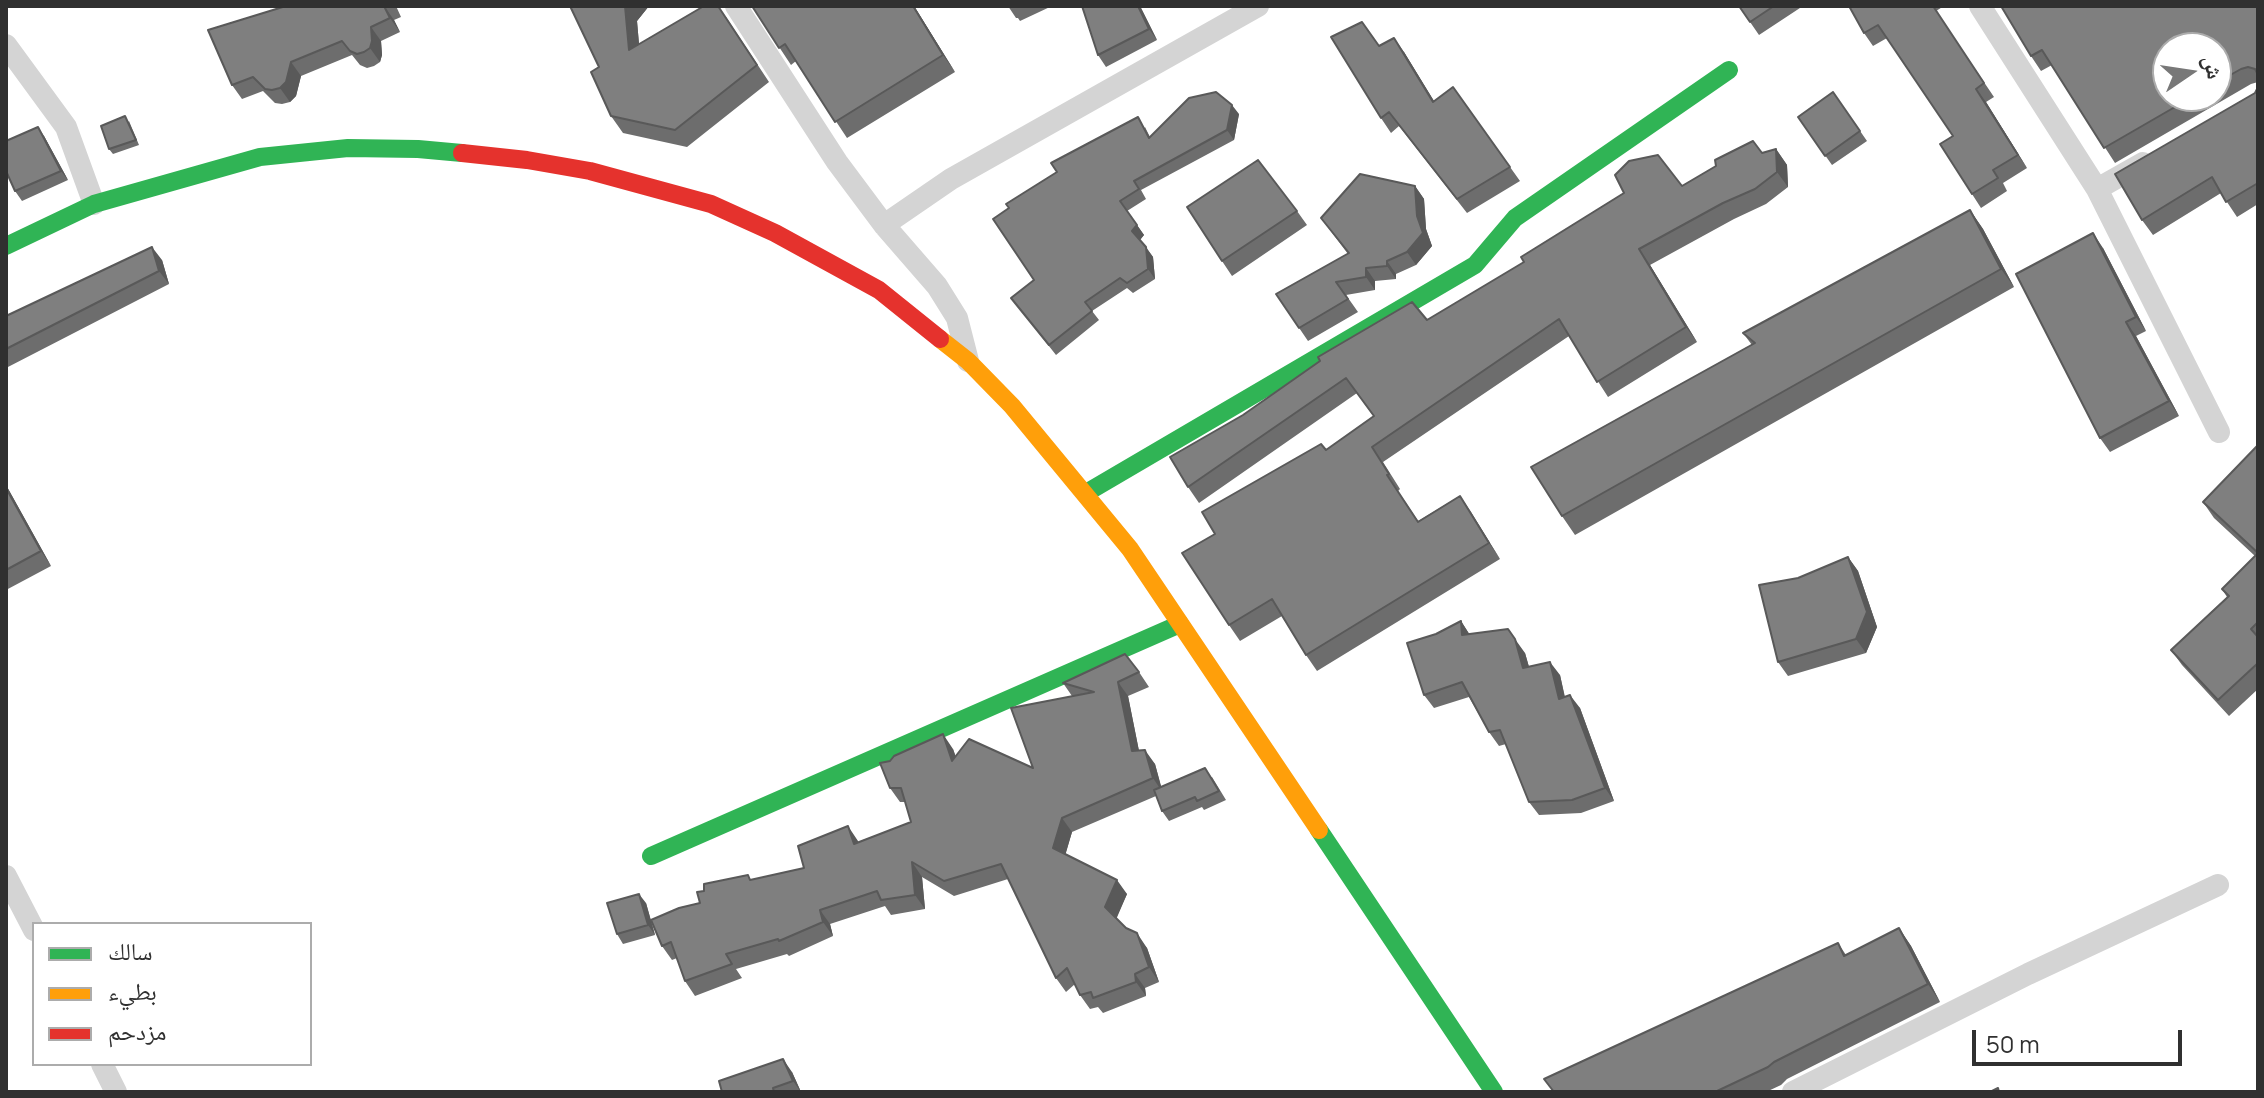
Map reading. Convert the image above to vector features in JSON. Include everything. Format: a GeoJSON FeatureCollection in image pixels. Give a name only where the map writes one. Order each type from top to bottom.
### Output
{"type":"FeatureCollection","features":[{"type":"Feature","properties":{"kind":"main road"},"geometry":{"type":"LineString","coordinates":[[1086,493],[1475,265],[1515,218],[1729,70]]}},
{"type":"Feature","properties":{"kind":"main road"},"geometry":{"type":"LineString","coordinates":[[6,246],[94,204],[212,169],[274,155],[348,148],[418,149],[527,160],[590,171],[711,204],[775,233],[879,290],[968,361],[1012,406],[1130,549],[1494,1092]]}},
{"type":"Feature","properties":{"kind":"main road"},"geometry":{"type":"LineString","coordinates":[[651,856],[1180,624]]}},
{"type":"Feature","properties":{"kind":"street"},"geometry":{"type":"LineString","coordinates":[[736,6],[837,162],[884,225],[937,286],[957,318],[968,361]]}},
{"type":"Feature","properties":{"kind":"street"},"geometry":{"type":"LineString","coordinates":[[884,225],[951,179],[1258,6]]}},
{"type":"Feature","properties":{"kind":"street"},"geometry":{"type":"LineString","coordinates":[[1980,6],[2097,189],[2219,432]]}},
{"type":"Feature","properties":{"kind":"street"},"geometry":{"type":"LineString","coordinates":[[6,45],[66,127],[94,204]]}},
{"type":"Feature","properties":{"kind":"street"},"geometry":{"type":"LineString","coordinates":[[2097,189],[2164,150]]}},
{"type":"Feature","properties":{"kind":"street"},"geometry":{"type":"LineString","coordinates":[[6,876],[32,926]]}},
{"type":"Feature","properties":{"kind":"street"},"geometry":{"type":"LineString","coordinates":[[1793,1092],[2028,974],[2218,885]]}},
{"type":"Feature","properties":{"kind":"street"},"geometry":{"type":"LineString","coordinates":[[103,1066],[116,1092]]}},
{"type":"Feature","properties":{"kind":"building"},"geometry":{"type":"Polygon","coordinates":[[[286,6],[384,6],[390,18],[371,27],[372,41],[370,48],[364,52],[357,54],[350,51],[342,41],[291,62],[286,82],[280,88],[265,89],[253,77],[232,85],[208,30],[286,6]]]}},
{"type":"Feature","properties":{"kind":"building"},"geometry":{"type":"Polygon","coordinates":[[[570,6],[625,6],[629,50],[704,6],[718,6],[757,65],[675,130],[611,116],[591,72],[599,67],[570,6]]]}},
{"type":"Feature","properties":{"kind":"building"},"geometry":{"type":"Polygon","coordinates":[[[752,6],[913,6],[943,55],[835,122],[785,44],[779,48],[752,6]]]}},
{"type":"Feature","properties":{"kind":"building"},"geometry":{"type":"Polygon","coordinates":[[[1082,6],[1138,6],[1149,29],[1098,55],[1082,6]]]}},
{"type":"Feature","properties":{"kind":"building"},"geometry":{"type":"Polygon","coordinates":[[[1739,6],[1774,6],[1750,22],[1739,6]]]}},
{"type":"Feature","properties":{"kind":"building"},"geometry":{"type":"Polygon","coordinates":[[[1849,6],[1933,6],[1984,83],[1976,89],[2018,155],[1993,170],[1998,178],[1972,194],[1940,144],[1953,136],[1878,25],[1864,33],[1849,6]]]}},
{"type":"Feature","properties":{"kind":"building"},"geometry":{"type":"Polygon","coordinates":[[[2001,6],[2258,6],[2258,75],[2255,69],[2248,67],[2232,74],[2232,32],[2152,32],[2152,112],[2166,112],[2104,148],[2042,50],[2031,56],[2001,6]]]}},
{"type":"Feature","properties":{"kind":"building"},"geometry":{"type":"Polygon","coordinates":[[[1362,22],[1379,46],[1394,38],[1433,102],[1453,87],[1510,167],[1457,199],[1389,112],[1381,118],[1331,37],[1362,22]]]}},
{"type":"Feature","properties":{"kind":"building"},"geometry":{"type":"Polygon","coordinates":[[[2258,87],[2258,183],[2226,202],[2212,177],[2142,220],[2115,174],[2222,112],[2232,112],[2232,106],[2255,93],[2258,87]]]}},
{"type":"Feature","properties":{"kind":"building"},"geometry":{"type":"Polygon","coordinates":[[[1216,92],[1232,105],[1227,130],[1134,181],[1139,189],[1120,201],[1137,225],[1132,231],[1146,247],[1148,269],[1127,283],[1120,278],[1085,302],[1092,311],[1049,345],[1011,298],[1034,280],[993,219],[1009,208],[1006,204],[1057,172],[1051,163],[1138,117],[1149,138],[1189,98],[1216,92]]]}},
{"type":"Feature","properties":{"kind":"building"},"geometry":{"type":"Polygon","coordinates":[[[1833,92],[1860,131],[1825,156],[1798,117],[1833,92]]]}},
{"type":"Feature","properties":{"kind":"building"},"geometry":{"type":"Polygon","coordinates":[[[125,116],[136,140],[109,149],[101,126],[125,116]]]}},
{"type":"Feature","properties":{"kind":"building"},"geometry":{"type":"Polygon","coordinates":[[[38,127],[61,171],[15,191],[6,171],[6,141],[38,127]]]}},
{"type":"Feature","properties":{"kind":"building"},"geometry":{"type":"Polygon","coordinates":[[[1753,141],[1762,153],[1776,149],[1777,172],[1755,189],[1639,249],[1686,327],[1597,382],[1559,319],[1372,447],[1418,522],[1460,496],[1489,543],[1306,655],[1272,599],[1229,625],[1182,553],[1215,534],[1202,512],[1321,444],[1326,450],[1374,416],[1346,378],[1188,487],[1170,457],[1243,415],[1320,361],[1318,357],[1412,302],[1427,320],[1524,262],[1521,257],[1624,193],[1615,175],[1629,161],[1658,155],[1682,186],[1716,166],[1715,160],[1753,141]]]}},
{"type":"Feature","properties":{"kind":"building"},"geometry":{"type":"Polygon","coordinates":[[[1258,160],[1297,211],[1222,261],[1187,207],[1258,160]]]}},
{"type":"Feature","properties":{"kind":"building"},"geometry":{"type":"Polygon","coordinates":[[[1360,174],[1415,186],[1417,216],[1423,233],[1407,252],[1387,261],[1387,266],[1366,268],[1366,277],[1336,282],[1348,299],[1299,328],[1276,294],[1349,253],[1321,218],[1360,174]]]}},
{"type":"Feature","properties":{"kind":"building"},"geometry":{"type":"Polygon","coordinates":[[[1970,210],[2001,269],[1562,516],[1531,467],[1755,343],[1743,333],[1970,210]]]}},
{"type":"Feature","properties":{"kind":"building"},"geometry":{"type":"Polygon","coordinates":[[[2093,233],[2136,317],[2126,322],[2169,401],[2100,438],[2016,274],[2093,233]]]}},
{"type":"Feature","properties":{"kind":"building"},"geometry":{"type":"Polygon","coordinates":[[[152,247],[159,271],[6,349],[6,316],[152,247]]]}},
{"type":"Feature","properties":{"kind":"building"},"geometry":{"type":"Polygon","coordinates":[[[2258,445],[2258,553],[2203,502],[2258,445]]]}},
{"type":"Feature","properties":{"kind":"building"},"geometry":{"type":"Polygon","coordinates":[[[6,488],[41,551],[6,570],[6,488]]]}},
{"type":"Feature","properties":{"kind":"building"},"geometry":{"type":"Polygon","coordinates":[[[2258,553],[2258,622],[2251,629],[2258,637],[2258,663],[2218,700],[2171,650],[2229,596],[2222,589],[2258,553]]]}},
{"type":"Feature","properties":{"kind":"building"},"geometry":{"type":"Polygon","coordinates":[[[1848,557],[1867,612],[1856,639],[1778,662],[1759,585],[1798,578],[1848,557]]]}},
{"type":"Feature","properties":{"kind":"building"},"geometry":{"type":"Polygon","coordinates":[[[1461,621],[1462,635],[1508,629],[1515,639],[1523,668],[1550,662],[1559,699],[1570,695],[1605,788],[1572,800],[1529,802],[1500,730],[1489,732],[1462,682],[1424,695],[1407,643],[1436,634],[1461,621]]]}},
{"type":"Feature","properties":{"kind":"building"},"geometry":{"type":"Polygon","coordinates":[[[1125,654],[1139,672],[1118,682],[1132,751],[1145,750],[1153,778],[1062,818],[1053,848],[1117,880],[1105,907],[1126,928],[1137,933],[1149,967],[1135,974],[1136,982],[1093,998],[1091,992],[1080,995],[1067,968],[1056,978],[1001,864],[944,881],[912,862],[915,895],[881,900],[877,891],[820,910],[823,922],[779,941],[726,954],[732,964],[685,981],[671,942],[662,946],[651,920],[700,903],[697,892],[704,891],[704,884],[748,875],[750,880],[804,868],[798,846],[848,826],[854,844],[911,822],[901,788],[890,788],[880,763],[943,734],[952,761],[969,739],[1033,768],[1011,708],[1094,692],[1063,683],[1125,654]]]}},
{"type":"Feature","properties":{"kind":"building"},"geometry":{"type":"Polygon","coordinates":[[[1205,768],[1219,791],[1162,811],[1154,790],[1205,768]]]}},
{"type":"Feature","properties":{"kind":"building"},"geometry":{"type":"Polygon","coordinates":[[[639,894],[648,925],[617,934],[607,903],[639,894]]]}},
{"type":"Feature","properties":{"kind":"building"},"geometry":{"type":"Polygon","coordinates":[[[1899,928],[1928,984],[1715,1092],[1554,1092],[1544,1079],[1838,943],[1844,956],[1899,928]]]}},
{"type":"Feature","properties":{"kind":"building"},"geometry":{"type":"Polygon","coordinates":[[[783,1059],[793,1081],[773,1088],[774,1092],[722,1092],[719,1081],[783,1059]]]}},
{"type":"Feature","properties":{"kind":"traffic: fast"},"geometry":{"type":"LineString","coordinates":[[1086,493],[1475,265],[1515,218],[1729,70]]}},
{"type":"Feature","properties":{"kind":"traffic: fast"},"geometry":{"type":"LineString","coordinates":[[6,246],[94,204],[260,157],[348,148],[462,153]]}},
{"type":"Feature","properties":{"kind":"traffic: fast"},"geometry":{"type":"LineString","coordinates":[[651,856],[1180,624]]}},
{"type":"Feature","properties":{"kind":"traffic: fast"},"geometry":{"type":"LineString","coordinates":[[1319,830],[1494,1092]]}},
{"type":"Feature","properties":{"kind":"traffic: slow"},"geometry":{"type":"LineString","coordinates":[[940,339],[968,361],[1012,406],[1130,549],[1319,830]]}},
{"type":"Feature","properties":{"kind":"traffic: jam"},"geometry":{"type":"LineString","coordinates":[[462,153],[590,171],[711,204],[775,233],[879,290],[940,339]]}}]}
